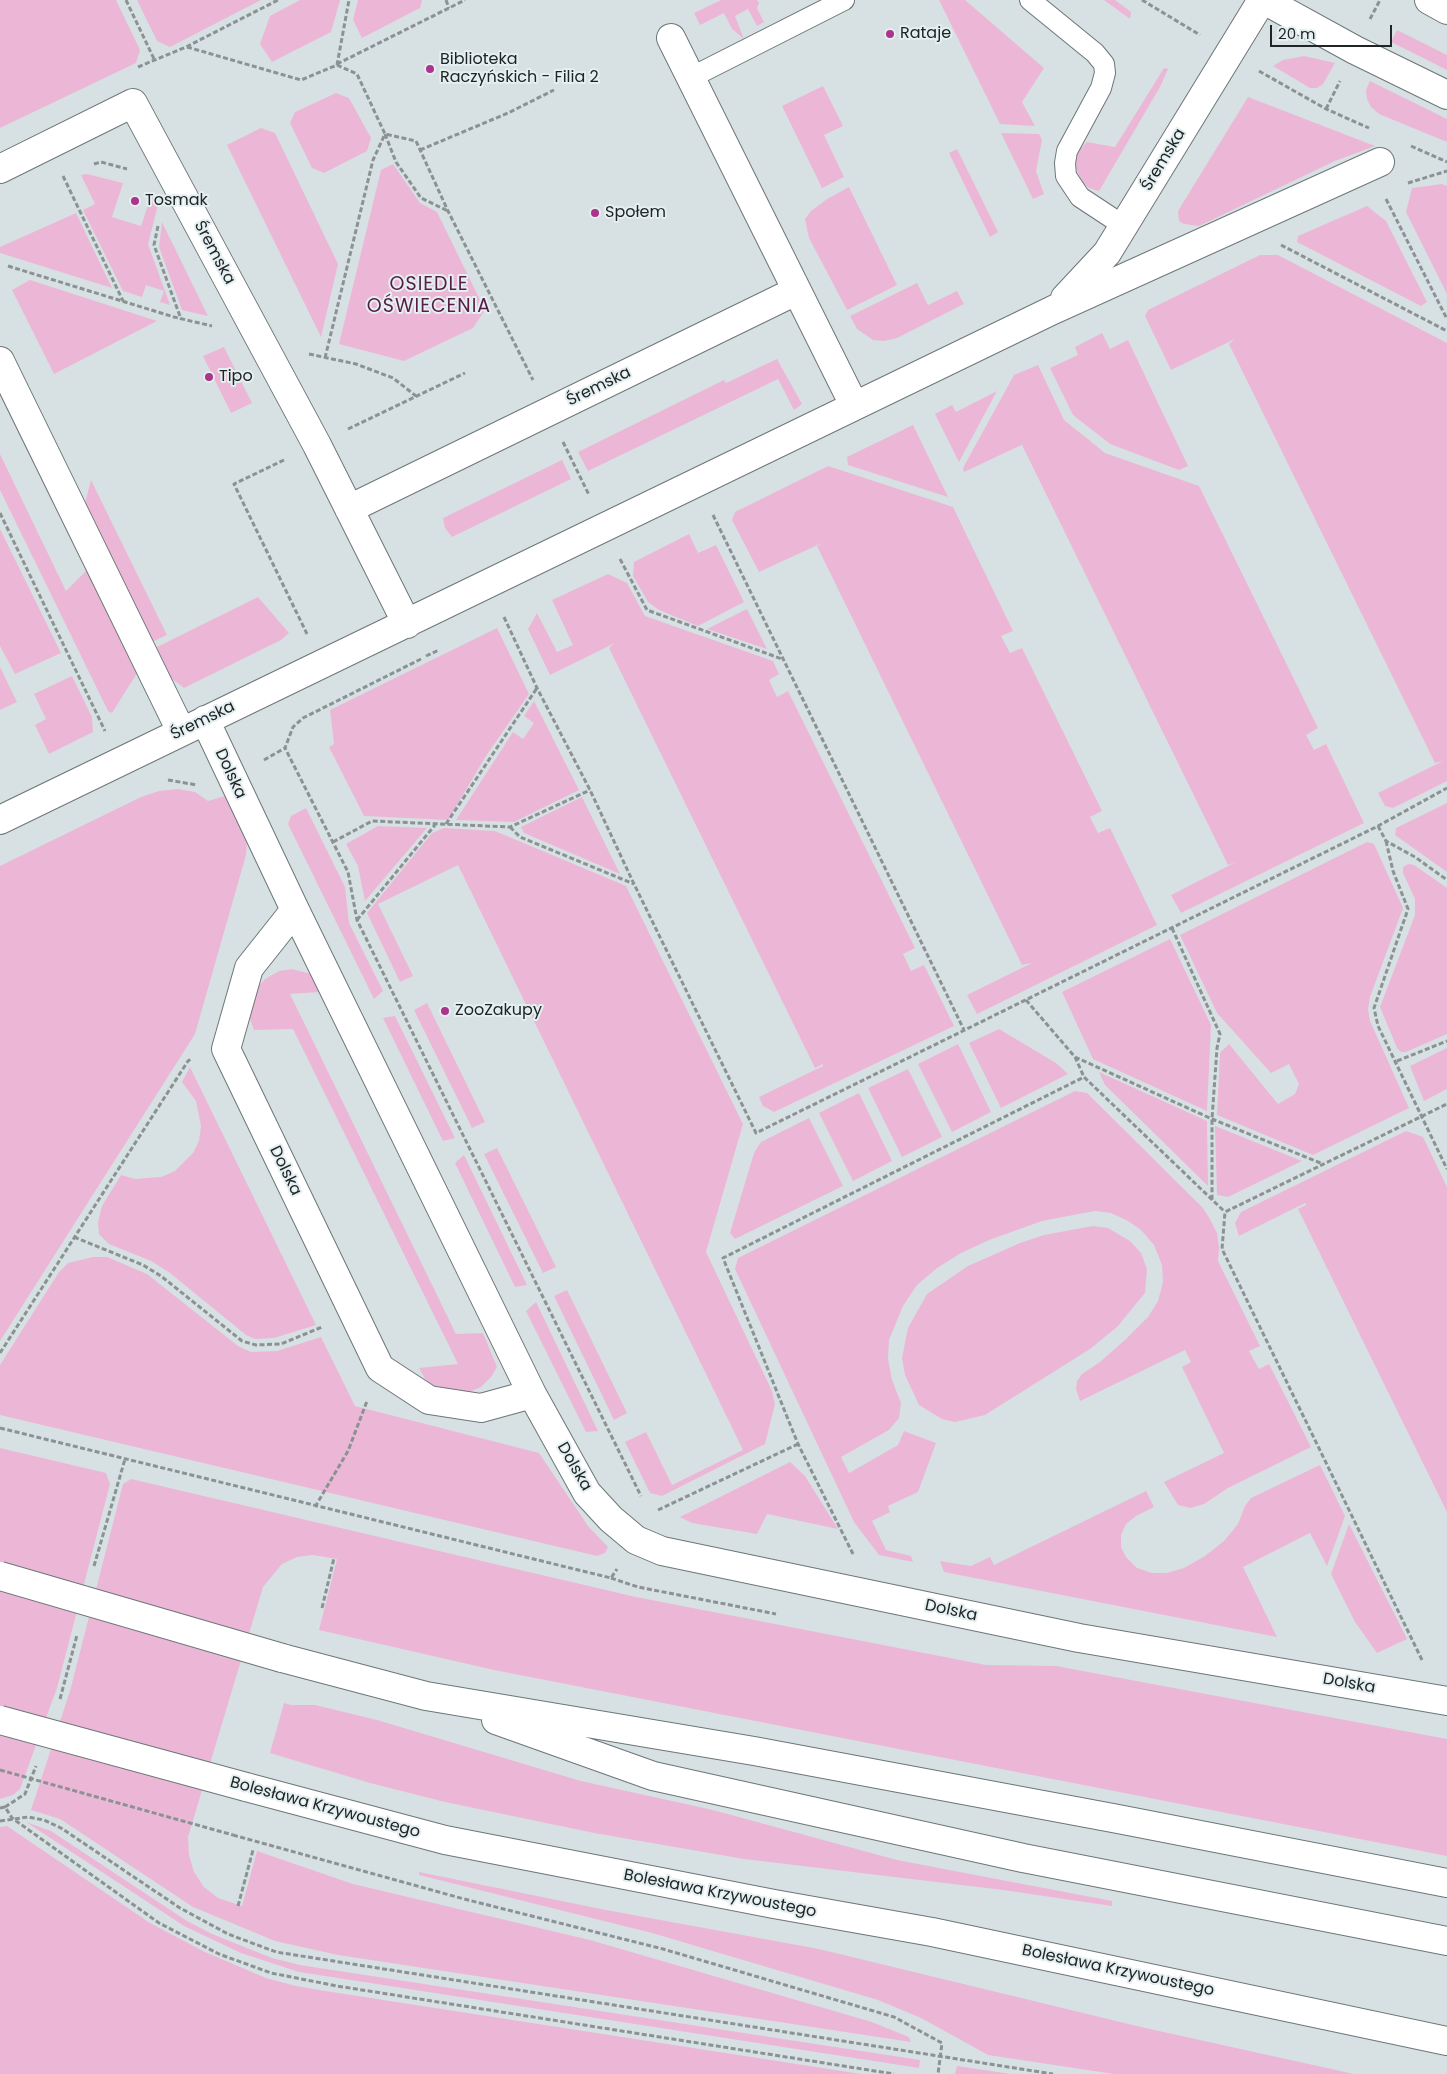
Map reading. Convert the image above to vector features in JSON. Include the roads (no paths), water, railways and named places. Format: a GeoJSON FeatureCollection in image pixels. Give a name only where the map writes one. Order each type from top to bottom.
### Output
{"type":"FeatureCollection","features":[{"type":"Feature","properties":{"kind":"street"},"geometry":{"type":"LineString","coordinates":[[1263,0],[1355,50],[1447,95]]}},
{"type":"Feature","properties":{"kind":"street","name":"Śremska"},"geometry":{"type":"LineString","coordinates":[[1053,310],[1107,253],[1263,0]]}},
{"type":"Feature","properties":{"kind":"street"},"geometry":{"type":"LineString","coordinates":[[1429,0],[1447,10]]}},
{"type":"Feature","properties":{"kind":"street"},"geometry":{"type":"LineString","coordinates":[[671,38],[854,405]]}},
{"type":"Feature","properties":{"kind":"street","name":"Śremska"},"geometry":{"type":"LineString","coordinates":[[0,169],[133,103],[312,436],[407,624]]}},
{"type":"Feature","properties":{"kind":"street","name":"Śremska"},"geometry":{"type":"LineString","coordinates":[[0,820],[1053,310],[1380,162]]}},
{"type":"Feature","properties":{"kind":"street","name":"Śremska"},"geometry":{"type":"LineString","coordinates":[[349,509],[796,292]]}},
{"type":"Feature","properties":{"kind":"street","name":"Dolska"},"geometry":{"type":"LineString","coordinates":[[0,361],[193,726],[232,778],[532,1394],[587,1493],[611,1520],[636,1540],[662,1551],[1079,1638],[1447,1701]]}},
{"type":"Feature","properties":{"kind":"street","name":"Dolska"},"geometry":{"type":"LineString","coordinates":[[295,910],[249,968],[226,1049],[380,1368],[429,1400],[481,1408],[532,1394]]}},
{"type":"Feature","properties":{"kind":"street"},"geometry":{"type":"LineString","coordinates":[[0,1576],[282,1658],[426,1696],[653,1776],[1023,1858],[1447,1941]]}},
{"type":"Feature","properties":{"kind":"street"},"geometry":{"type":"LineString","coordinates":[[426,1696],[745,1749],[1118,1819],[1447,1884]]}},
{"type":"Feature","properties":{"kind":"street","name":"Bolesława Krzywoustego"},"geometry":{"type":"LineString","coordinates":[[0,1720],[246,1788],[445,1840],[774,1904],[932,1932],[1447,2041]]}},
{"type":"Feature","properties":{"kind":"lane"},"geometry":{"type":"LineString","coordinates":[[690,78],[844,0]]}},
{"type":"Feature","properties":{"kind":"lane"},"geometry":{"type":"LineString","coordinates":[[1030,0],[1095,53],[1104,64],[1105,73],[1101,88],[1067,151],[1064,163],[1066,176],[1080,197],[1124,226]]}},
{"type":"Feature","properties":{"kind":"place","name":"Rataje"},"geometry":{"type":"Point","coordinates":[890,34]}},
{"type":"Feature","properties":{"kind":"place","name":"Biblioteka Raczyńskich - Filia 2"},"geometry":{"type":"Point","coordinates":[430,69]}},
{"type":"Feature","properties":{"kind":"place","name":"Tosmak"},"geometry":{"type":"Point","coordinates":[135,201]}},
{"type":"Feature","properties":{"kind":"place","name":"Społem"},"geometry":{"type":"Point","coordinates":[595,213]}},
{"type":"Feature","properties":{"kind":"place","name":"Tipo"},"geometry":{"type":"Point","coordinates":[209,377]}},
{"type":"Feature","properties":{"kind":"place","name":"ZooZakupy"},"geometry":{"type":"Point","coordinates":[445,1011]}},
{"type":"Feature","properties":{"kind":"district","name":"OSIEDLE OŚWIECENIA"},"geometry":{"type":"Point","coordinates":[429,296]}}]}
